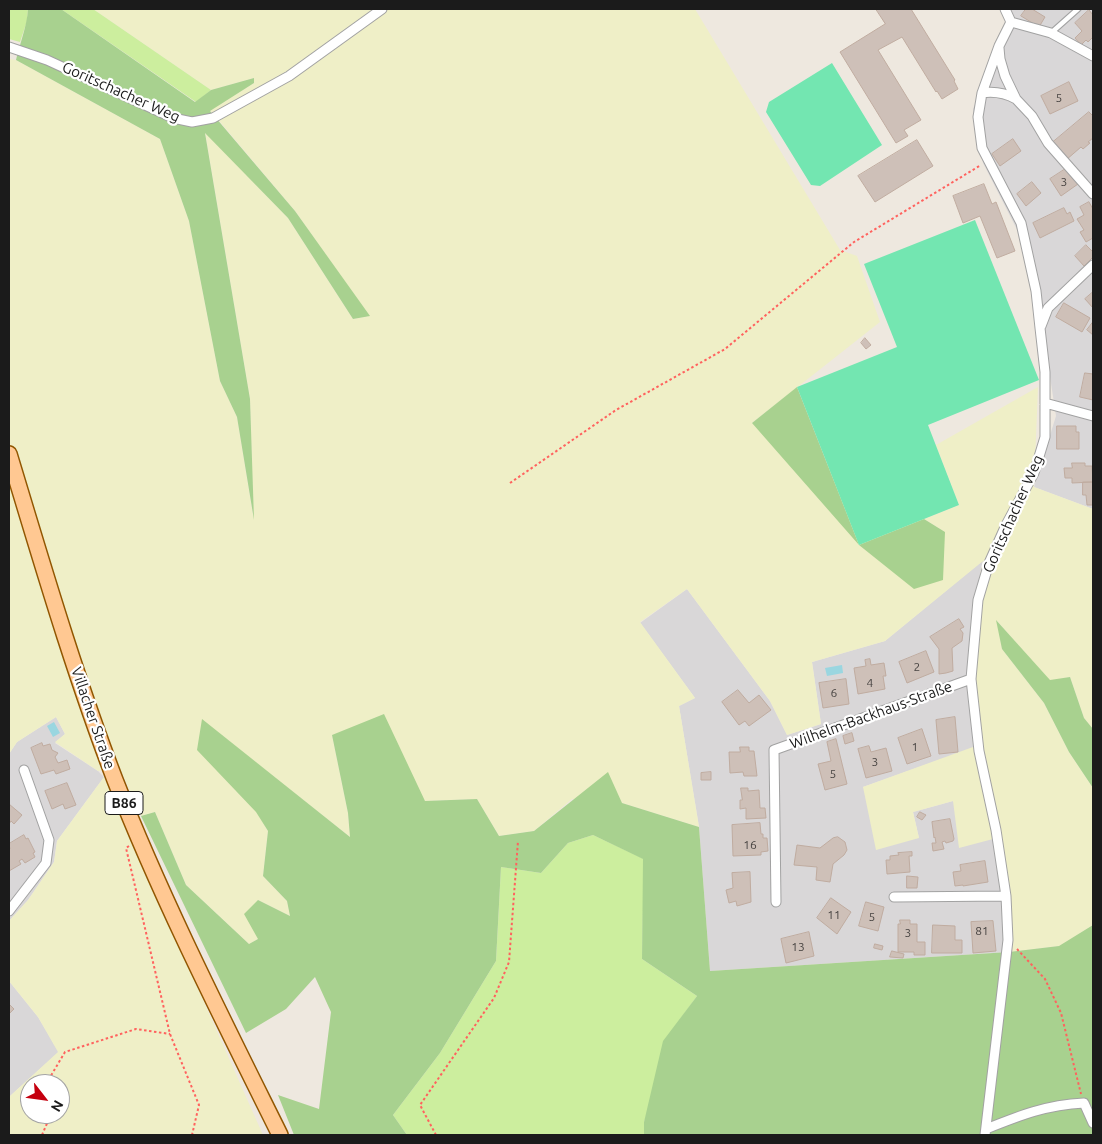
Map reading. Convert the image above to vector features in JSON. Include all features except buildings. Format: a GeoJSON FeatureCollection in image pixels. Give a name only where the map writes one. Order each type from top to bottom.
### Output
{"type":"FeatureCollection","features":[{"type":"Feature","properties":{"kind":"main road","name":"Villacher Straße"},"geometry":{"type":"LineString","coordinates":[[9,454],[92,717],[140,842],[204,983],[280,1135]]}},
{"type":"Feature","properties":{"kind":"street","name":"Goritschacher Weg"},"geometry":{"type":"LineString","coordinates":[[9,47],[47,60],[173,118],[192,122],[213,118],[289,76],[382,9]]}},
{"type":"Feature","properties":{"kind":"street"},"geometry":{"type":"LineString","coordinates":[[1005,9],[1010,22],[1051,34],[1093,56]]}},
{"type":"Feature","properties":{"kind":"street","name":"Goritschacher Weg"},"geometry":{"type":"LineString","coordinates":[[986,1132],[1008,940],[1006,896],[996,830],[979,752],[971,679],[978,600],[989,563],[1006,525],[1034,473],[1045,437],[1044,372],[1036,291],[1021,223],[982,148],[978,117],[982,93],[1010,22]]}},
{"type":"Feature","properties":{"kind":"street"},"geometry":{"type":"LineString","coordinates":[[999,46],[1000,59],[1005,76],[1016,99]]}},
{"type":"Feature","properties":{"kind":"street"},"geometry":{"type":"LineString","coordinates":[[982,93],[994,91],[1007,94],[1016,99],[1032,116],[1048,142],[1093,194]]}},
{"type":"Feature","properties":{"kind":"street"},"geometry":{"type":"LineString","coordinates":[[1040,328],[1048,308],[1093,265]]}},
{"type":"Feature","properties":{"kind":"street"},"geometry":{"type":"LineString","coordinates":[[1045,403],[1093,416]]}},
{"type":"Feature","properties":{"kind":"street","name":"Wilhelm-Backhaus-Straße"},"geometry":{"type":"LineString","coordinates":[[776,902],[774,750],[971,679]]}},
{"type":"Feature","properties":{"kind":"street"},"geometry":{"type":"LineString","coordinates":[[9,911],[46,863],[49,840],[24,770]]}},
{"type":"Feature","properties":{"kind":"street"},"geometry":{"type":"LineString","coordinates":[[894,897],[1006,896]]}},
{"type":"Feature","properties":{"kind":"street"},"geometry":{"type":"LineString","coordinates":[[986,1132],[1032,1111],[1061,1104],[1084,1103],[1093,1124]]}},
{"type":"Feature","properties":{"kind":"lane"},"geometry":{"type":"LineString","coordinates":[[1051,34],[1078,9]]}},
{"type":"Feature","properties":{"kind":"path"},"geometry":{"type":"LineString","coordinates":[[510,483],[616,410],[725,349],[854,242],[983,163]]}},
{"type":"Feature","properties":{"kind":"path"},"geometry":{"type":"LineString","coordinates":[[436,1135],[420,1105],[494,998],[509,962],[518,841]]}},
{"type":"Feature","properties":{"kind":"path"},"geometry":{"type":"LineString","coordinates":[[140,842],[126,848],[170,1034],[199,1105],[192,1135]]}},
{"type":"Feature","properties":{"kind":"path"},"geometry":{"type":"LineString","coordinates":[[1008,940],[1045,979],[1061,1013],[1084,1103]]}},
{"type":"Feature","properties":{"kind":"path"},"geometry":{"type":"LineString","coordinates":[[52,1074],[64,1052],[136,1029],[170,1034]]}},
{"type":"Feature","properties":{"kind":"shaded area"},"geometry":{"type":"Polygon","coordinates":[[[1002,9],[1093,9],[1093,509],[1034,487],[1056,416],[1032,259],[983,163],[973,109],[1007,24],[1002,9]]]}},
{"type":"Feature","properties":{"kind":"shaded area"},"geometry":{"type":"Polygon","coordinates":[[[983,560],[971,619],[973,748],[863,787],[919,838],[913,812],[953,801],[993,839],[1007,897],[1009,952],[710,971],[699,827],[679,706],[695,698],[640,623],[687,589],[770,701],[787,735],[821,724],[812,662],[885,641],[983,560]]]}},
{"type":"Feature","properties":{"kind":"shaded area"},"geometry":{"type":"Polygon","coordinates":[[[56,717],[65,734],[55,743],[98,771],[104,777],[57,841],[54,862],[28,900],[9,921],[9,754],[17,742],[56,717]]]}},
{"type":"Feature","properties":{"kind":"shaded area"},"geometry":{"type":"Polygon","coordinates":[[[9,981],[38,1017],[59,1052],[34,1074],[20,1074],[20,1087],[10,1096],[9,981]]]}},
{"type":"Feature","properties":{"kind":"green space"},"geometry":{"type":"Polygon","coordinates":[[[9,9],[28,9],[27,21],[20,42],[9,39],[9,9]]]}},
{"type":"Feature","properties":{"kind":"green space"},"geometry":{"type":"Polygon","coordinates":[[[28,9],[61,9],[195,102],[211,90],[254,78],[254,83],[210,111],[295,211],[370,316],[353,319],[288,218],[205,133],[250,399],[254,520],[237,417],[220,381],[189,221],[160,139],[16,60],[28,9]]]}},
{"type":"Feature","properties":{"kind":"green space"},"geometry":{"type":"Polygon","coordinates":[[[61,9],[93,9],[211,90],[196,102],[61,9]]]}},
{"type":"Feature","properties":{"kind":"green space"},"geometry":{"type":"Polygon","coordinates":[[[93,9],[695,9],[840,250],[857,256],[880,322],[752,423],[945,532],[924,519],[959,505],[936,445],[1038,387],[1034,487],[1093,509],[1093,729],[1084,718],[1070,677],[1050,681],[997,621],[1002,649],[1044,703],[1069,752],[1093,788],[1093,925],[1060,946],[1009,952],[1007,897],[993,839],[959,848],[953,801],[913,812],[919,838],[876,850],[863,787],[973,747],[971,619],[983,561],[885,641],[812,662],[821,724],[787,735],[770,701],[687,589],[640,622],[695,698],[679,706],[699,827],[622,803],[572,799],[534,831],[499,836],[477,799],[425,801],[332,735],[348,813],[350,837],[202,720],[268,831],[263,876],[287,901],[290,916],[258,900],[258,939],[249,944],[186,885],[155,812],[141,816],[119,766],[98,771],[55,742],[65,734],[56,717],[17,742],[9,754],[9,59],[16,60],[160,139],[189,221],[220,381],[237,417],[253,515],[250,399],[205,132],[288,218],[353,319],[369,316],[295,211],[210,110],[254,83],[254,78],[211,90],[93,9]]]}},
{"type":"Feature","properties":{"kind":"green space"},"geometry":{"type":"Polygon","coordinates":[[[832,63],[882,145],[820,186],[811,185],[766,112],[769,102],[832,63]]]}},
{"type":"Feature","properties":{"kind":"green space"},"geometry":{"type":"Polygon","coordinates":[[[975,220],[1039,380],[928,425],[959,505],[859,545],[797,387],[897,347],[864,264],[975,220]]]}},
{"type":"Feature","properties":{"kind":"green space"},"geometry":{"type":"Polygon","coordinates":[[[797,387],[859,545],[752,423],[797,387]]]}},
{"type":"Feature","properties":{"kind":"green space"},"geometry":{"type":"Polygon","coordinates":[[[924,519],[945,532],[943,580],[914,589],[859,545],[924,519]]]}},
{"type":"Feature","properties":{"kind":"green space"},"geometry":{"type":"Polygon","coordinates":[[[996,620],[1050,680],[1070,677],[1084,718],[1093,729],[1093,788],[1069,752],[1044,703],[1002,649],[996,620]]]}},
{"type":"Feature","properties":{"kind":"green space"},"geometry":{"type":"Polygon","coordinates":[[[384,714],[425,801],[477,799],[499,836],[534,831],[608,772],[622,803],[699,827],[710,971],[1009,952],[1059,946],[1093,925],[1093,1135],[644,1135],[644,1122],[663,1041],[697,996],[642,959],[643,859],[593,835],[568,843],[541,873],[501,867],[496,961],[440,1053],[393,1115],[407,1135],[294,1135],[278,1095],[319,1109],[331,1012],[315,977],[286,1009],[246,1033],[141,816],[155,812],[186,885],[249,944],[258,939],[244,914],[258,900],[290,916],[287,901],[263,876],[268,831],[256,812],[197,750],[202,719],[350,837],[348,813],[332,735],[384,714]]]}},
{"type":"Feature","properties":{"kind":"green space"},"geometry":{"type":"Polygon","coordinates":[[[104,777],[263,1135],[9,1135],[9,1095],[20,1087],[20,1124],[70,1124],[70,1074],[34,1074],[58,1052],[38,1017],[9,981],[9,921],[28,900],[54,862],[57,841],[104,777]]]}},
{"type":"Feature","properties":{"kind":"green space"},"geometry":{"type":"Polygon","coordinates":[[[593,835],[644,859],[642,959],[697,996],[681,1018],[644,1122],[644,1135],[407,1135],[393,1115],[440,1053],[496,961],[501,867],[541,873],[568,843],[593,835]]]}},
{"type":"Feature","properties":{"kind":"water"},"geometry":{"type":"Polygon","coordinates":[[[842,665],[843,673],[827,676],[825,668],[842,665]]]}},
{"type":"Feature","properties":{"kind":"water"},"geometry":{"type":"Polygon","coordinates":[[[54,722],[60,733],[53,737],[47,726],[54,722]]]}}]}
